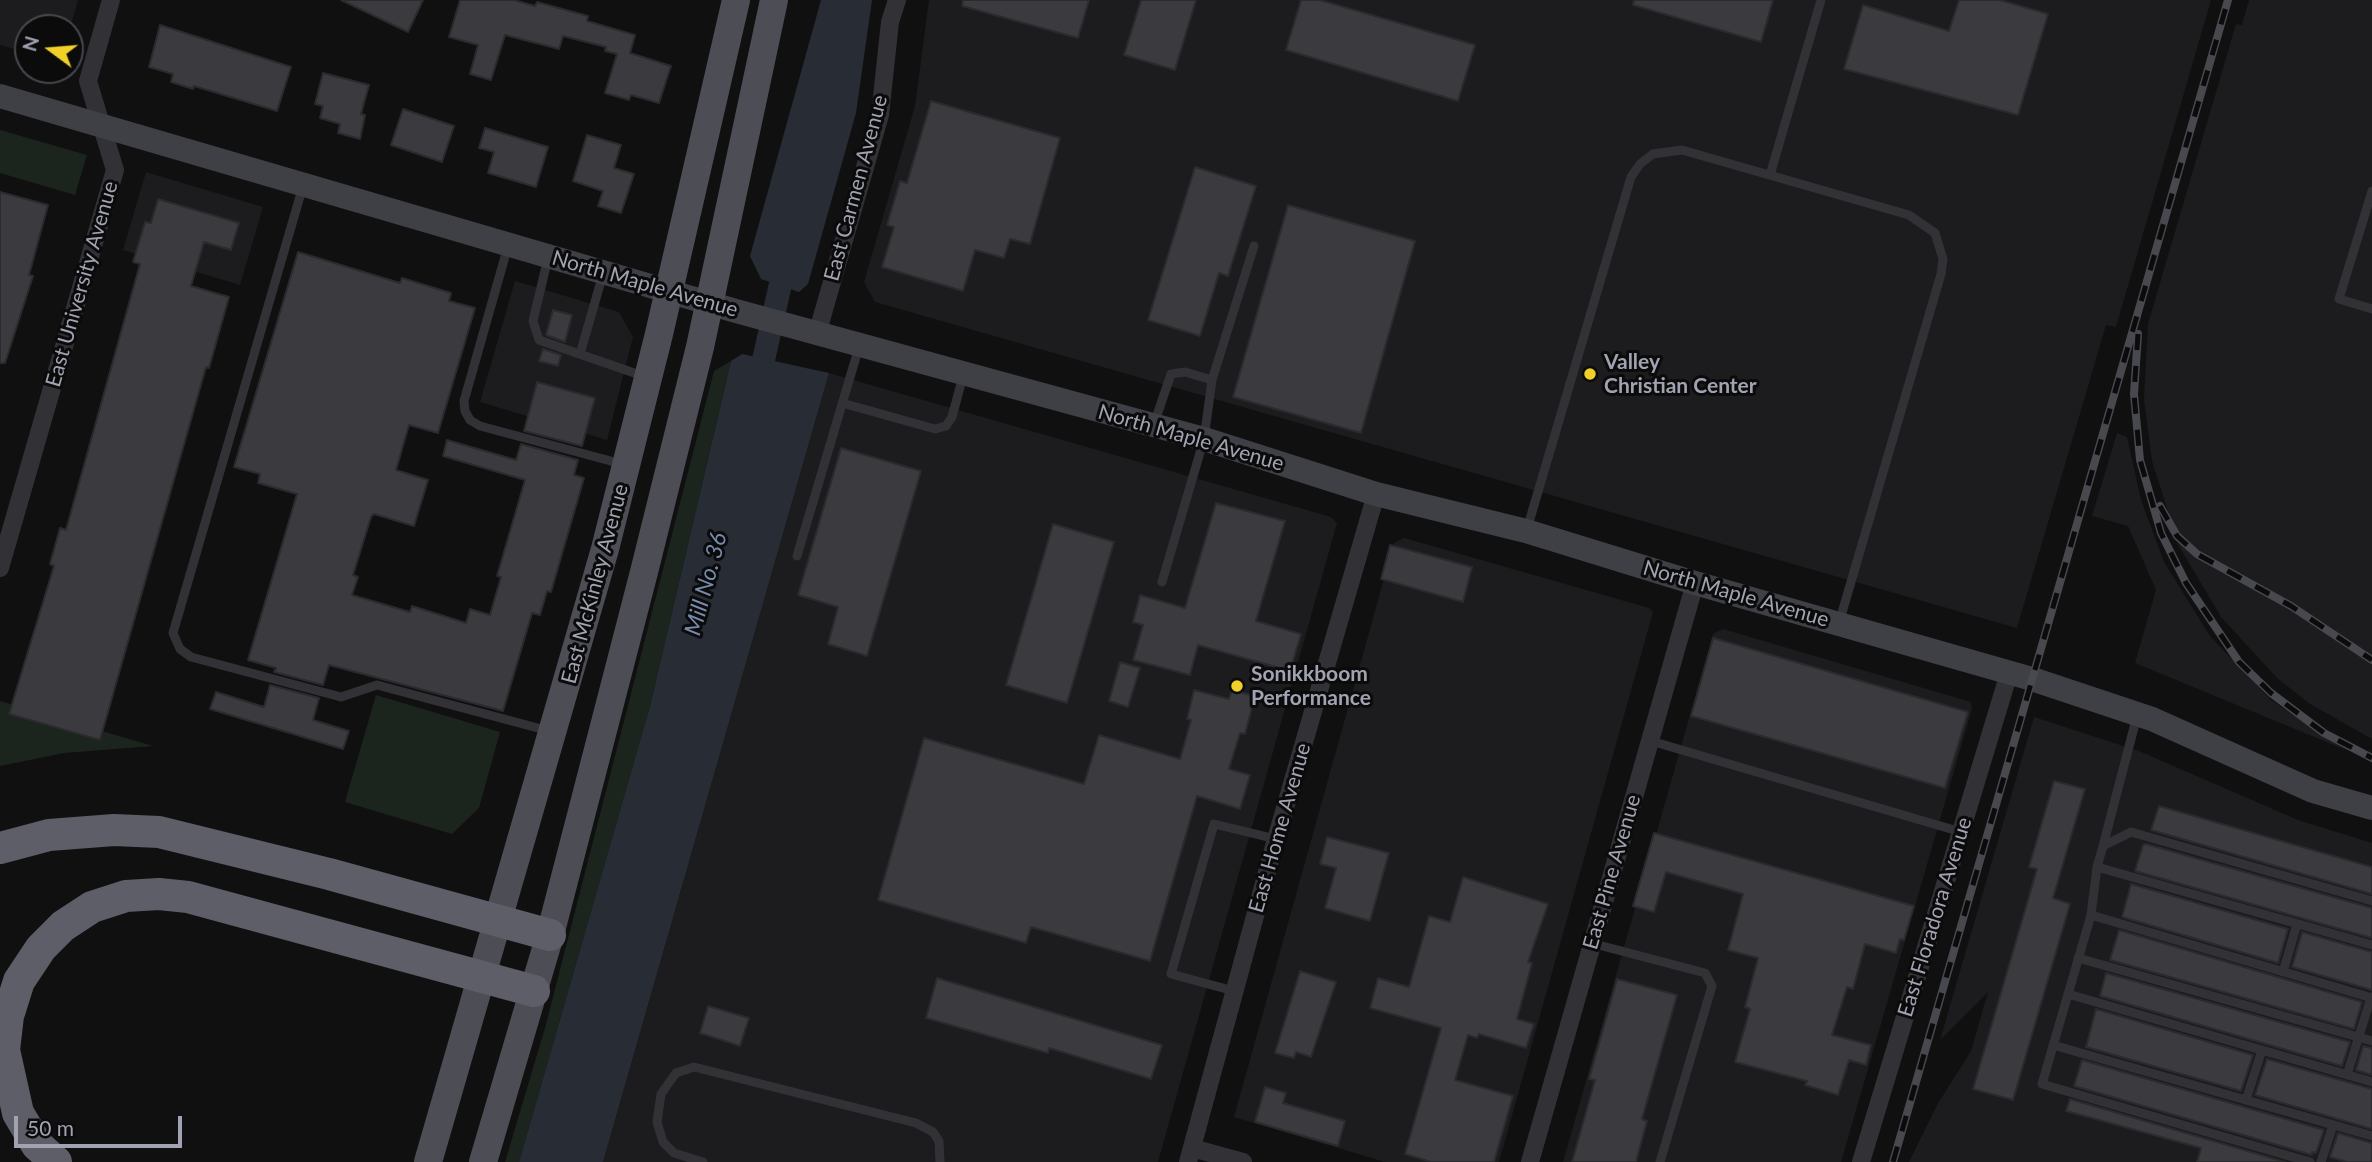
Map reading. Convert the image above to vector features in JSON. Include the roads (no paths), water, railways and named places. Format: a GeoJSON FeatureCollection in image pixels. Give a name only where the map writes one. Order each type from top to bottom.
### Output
{"type":"FeatureCollection","features":[{"type":"Feature","properties":{"kind":"highway"},"geometry":{"type":"LineString","coordinates":[[0,848],[48,835],[114,830],[159,832],[329,874],[550,935]]}},
{"type":"Feature","properties":{"kind":"highway"},"geometry":{"type":"LineString","coordinates":[[56,1162],[37,1145],[18,1113],[4,1050],[8,1016],[19,981],[41,948],[64,926],[92,907],[126,897],[159,894],[188,897],[534,990]]}},
{"type":"Feature","properties":{"kind":"main road","name":"East McKinley Avenue"},"geometry":{"type":"LineString","coordinates":[[428,1162],[554,733],[627,465],[736,0]]}},
{"type":"Feature","properties":{"kind":"main road","name":"East McKinley Avenue"},"geometry":{"type":"LineString","coordinates":[[483,1162],[550,935],[644,572],[709,303],[774,0]]}},
{"type":"Feature","properties":{"kind":"street","name":"East University Avenue"},"geometry":{"type":"LineString","coordinates":[[0,568],[115,170],[88,81],[111,0]]}},
{"type":"Feature","properties":{"kind":"street","name":"East Carmen Avenue"},"geometry":{"type":"LineString","coordinates":[[817,334],[880,115],[890,22],[897,0]]}},
{"type":"Feature","properties":{"kind":"street","name":"North Maple Avenue"},"geometry":{"type":"LineString","coordinates":[[0,96],[817,334],[1204,439],[1376,495],[1526,531],[1695,583],[2009,673],[2138,714],[2313,791],[2372,808]]}},
{"type":"Feature","properties":{"kind":"street","name":"East Home Avenue"},"geometry":{"type":"LineString","coordinates":[[1190,1155],[1276,839],[1376,495]]}},
{"type":"Feature","properties":{"kind":"street","name":"East Pine Avenue"},"geometry":{"type":"LineString","coordinates":[[1530,1162],[1695,583]]}},
{"type":"Feature","properties":{"kind":"street","name":"East Floradora Avenue"},"geometry":{"type":"LineString","coordinates":[[1861,1162],[2009,673]]}},
{"type":"Feature","properties":{"kind":"street"},"geometry":{"type":"LineString","coordinates":[[1190,1155],[1243,1162]]}},
{"type":"Feature","properties":{"kind":"lane"},"geometry":{"type":"LineString","coordinates":[[1770,175],[1821,0]]}},
{"type":"Feature","properties":{"kind":"lane"},"geometry":{"type":"LineString","coordinates":[[1526,531],[1631,177],[1640,164],[1653,154],[1682,150],[1770,175],[1915,219],[1935,233],[1943,259],[1839,624]]}},
{"type":"Feature","properties":{"kind":"lane"},"geometry":{"type":"LineString","coordinates":[[303,184],[173,633],[180,649],[191,657],[341,698],[377,685],[554,733]]}},
{"type":"Feature","properties":{"kind":"lane"},"geometry":{"type":"LineString","coordinates":[[2372,191],[2339,299],[2372,309]]}},
{"type":"Feature","properties":{"kind":"lane"},"geometry":{"type":"LineString","coordinates":[[509,244],[464,401],[465,411],[480,426],[627,465]]}},
{"type":"Feature","properties":{"kind":"lane"},"geometry":{"type":"LineString","coordinates":[[1162,582],[1204,439],[1212,380],[1254,246]]}},
{"type":"Feature","properties":{"kind":"lane"},"geometry":{"type":"LineString","coordinates":[[549,256],[533,321],[539,340],[648,378]]}},
{"type":"Feature","properties":{"kind":"lane"},"geometry":{"type":"LineString","coordinates":[[580,354],[604,272]]}},
{"type":"Feature","properties":{"kind":"lane"},"geometry":{"type":"LineString","coordinates":[[797,556],[859,345]]}},
{"type":"Feature","properties":{"kind":"lane"},"geometry":{"type":"LineString","coordinates":[[1153,426],[1171,374],[1185,372],[1212,380]]}},
{"type":"Feature","properties":{"kind":"lane"},"geometry":{"type":"LineString","coordinates":[[842,403],[935,429],[946,426],[952,417],[964,374]]}},
{"type":"Feature","properties":{"kind":"lane"},"geometry":{"type":"LineString","coordinates":[[2138,714],[2097,867],[2091,915],[2042,1084],[2309,1162]]}},
{"type":"Feature","properties":{"kind":"lane"},"geometry":{"type":"LineString","coordinates":[[1651,741],[1961,832]]}},
{"type":"Feature","properties":{"kind":"lane"},"geometry":{"type":"LineString","coordinates":[[1234,991],[1171,974],[1214,824],[1276,839]]}},
{"type":"Feature","properties":{"kind":"lane"},"geometry":{"type":"LineString","coordinates":[[2103,846],[2130,832],[2372,901]]}},
{"type":"Feature","properties":{"kind":"lane"},"geometry":{"type":"LineString","coordinates":[[2097,867],[2372,945]]}},
{"type":"Feature","properties":{"kind":"lane"},"geometry":{"type":"LineString","coordinates":[[2091,915],[2371,998],[2347,1075]]}},
{"type":"Feature","properties":{"kind":"lane"},"geometry":{"type":"LineString","coordinates":[[2283,972],[2297,924]]}},
{"type":"Feature","properties":{"kind":"lane"},"geometry":{"type":"LineString","coordinates":[[1591,943],[1705,972],[1712,986],[1660,1162]]}},
{"type":"Feature","properties":{"kind":"lane"},"geometry":{"type":"LineString","coordinates":[[2078,958],[2372,1041]]}},
{"type":"Feature","properties":{"kind":"lane"},"geometry":{"type":"LineString","coordinates":[[2068,995],[2372,1082]]}},
{"type":"Feature","properties":{"kind":"lane"},"geometry":{"type":"LineString","coordinates":[[2053,1045],[2372,1136]]}},
{"type":"Feature","properties":{"kind":"lane"},"geometry":{"type":"LineString","coordinates":[[2246,1100],[2262,1050]]}},
{"type":"Feature","properties":{"kind":"lane"},"geometry":{"type":"LineString","coordinates":[[703,1162],[674,1153],[663,1142],[657,1122],[662,1094],[676,1073],[694,1067],[916,1123],[933,1132],[939,1141],[940,1162]]}},
{"type":"Feature","properties":{"kind":"lane"},"geometry":{"type":"LineString","coordinates":[[2321,1162],[2333,1125]]}},
{"type":"Feature","properties":{"kind":"water"},"geometry":{"type":"Polygon","coordinates":[[[821,0],[872,0],[856,113],[808,284],[799,292],[761,279],[750,256],[821,0]]]}},
{"type":"Feature","properties":{"kind":"water"},"geometry":{"type":"Polygon","coordinates":[[[742,354],[829,373],[603,1162],[519,1162],[650,706],[731,361],[742,354]]]}},
{"type":"Feature","properties":{"kind":"waterway","name":"Mill No. 36"},"geometry":{"type":"LineString","coordinates":[[757,389],[787,255]]}},
{"type":"Feature","properties":{"kind":"railway"},"geometry":{"type":"LineString","coordinates":[[1893,1162],[2228,0]]}},
{"type":"Feature","properties":{"kind":"railway"},"geometry":{"type":"LineString","coordinates":[[2138,334],[2134,394],[2140,460],[2161,533],[2186,583],[2239,662],[2271,693],[2324,733],[2372,758]]}},
{"type":"Feature","properties":{"kind":"railway"},"geometry":{"type":"LineString","coordinates":[[2160,506],[2177,536],[2197,554],[2291,606],[2372,660]]}},
{"type":"Feature","properties":{"kind":"place","name":"Valley Christian Center"},"geometry":{"type":"Point","coordinates":[1590,374]}},
{"type":"Feature","properties":{"kind":"place","name":"Sonikkboom Performance"},"geometry":{"type":"Point","coordinates":[1237,686]}}]}
